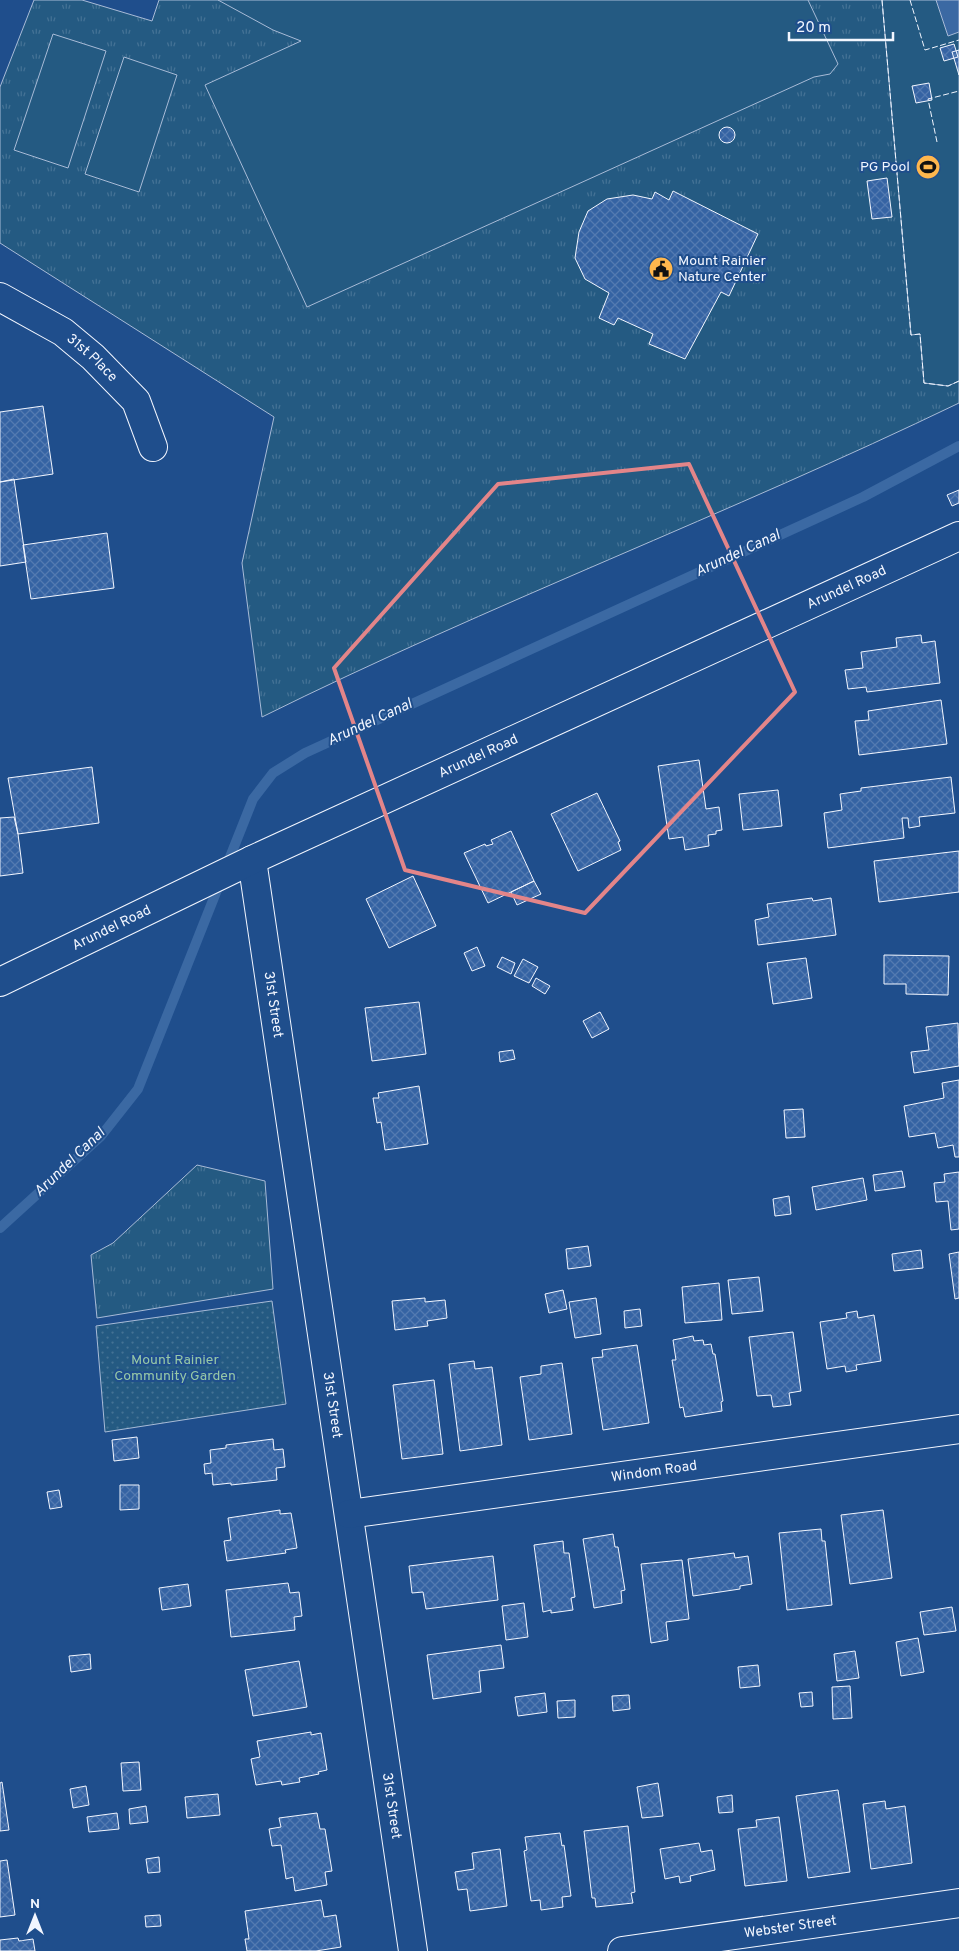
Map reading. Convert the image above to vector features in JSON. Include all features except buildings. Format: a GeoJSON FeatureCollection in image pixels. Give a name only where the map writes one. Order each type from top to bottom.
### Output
{"type":"FeatureCollection","features":[{"type":"Feature","properties":{"kind":"street","name":"31st Place"},"geometry":{"type":"LineString","coordinates":[[0,297],[63,332],[93,357],[136,401],[153,447]]}},
{"type":"Feature","properties":{"kind":"street","name":"Arundel Road"},"geometry":{"type":"LineString","coordinates":[[0,982],[252,860],[959,536]]}},
{"type":"Feature","properties":{"kind":"street","name":"31st Street"},"geometry":{"type":"LineString","coordinates":[[252,860],[413,1951]]}},
{"type":"Feature","properties":{"kind":"street","name":"Windom Road"},"geometry":{"type":"LineString","coordinates":[[349,1514],[959,1429]]}},
{"type":"Feature","properties":{"kind":"street","name":"Webster Street"},"geometry":{"type":"LineString","coordinates":[[622,1951],[959,1903]]}},
{"type":"Feature","properties":{"kind":"highlighted area"},"geometry":{"type":"Polygon","coordinates":[[[689,464],[795,692],[585,913],[405,870],[334,668],[498,484],[689,464]]]}},
{"type":"Feature","properties":{"kind":"green space"},"geometry":{"type":"Polygon","coordinates":[[[34,0],[82,0],[152,21],[159,0],[959,0],[959,403],[785,483],[435,636],[262,717],[242,563],[274,417],[0,243],[0,87],[34,0]]]}},
{"type":"Feature","properties":{"kind":"green space"},"geometry":{"type":"Polygon","coordinates":[[[218,0],[808,0],[838,64],[830,74],[814,77],[307,307],[205,85],[301,41],[273,30],[218,0]]]}},
{"type":"Feature","properties":{"kind":"green space","name":"PG Pool"},"geometry":{"type":"Polygon","coordinates":[[[882,0],[959,0],[959,381],[948,386],[924,383],[920,334],[911,335],[882,0]]]}},
{"type":"Feature","properties":{"kind":"green space"},"geometry":{"type":"Polygon","coordinates":[[[53,34],[106,51],[68,168],[14,150],[53,34]]]}},
{"type":"Feature","properties":{"kind":"green space"},"geometry":{"type":"Polygon","coordinates":[[[124,57],[177,75],[139,192],[85,174],[124,57]]]}},
{"type":"Feature","properties":{"kind":"green space"},"geometry":{"type":"Polygon","coordinates":[[[197,1165],[265,1181],[273,1289],[97,1318],[91,1255],[113,1243],[197,1165]]]}},
{"type":"Feature","properties":{"kind":"green space","name":"Mount Rainier Community Garden"},"geometry":{"type":"Polygon","coordinates":[[[272,1301],[286,1404],[105,1432],[96,1326],[272,1301]]]}},
{"type":"Feature","properties":{"kind":"shaded area"},"geometry":{"type":"Polygon","coordinates":[[[936,0],[959,0],[959,32],[948,36],[936,0]]]}},
{"type":"Feature","properties":{"kind":"waterway","name":"Arundel Canal"},"geometry":{"type":"LineString","coordinates":[[226,867],[253,799],[273,773],[305,753],[863,497],[959,446]]}},
{"type":"Feature","properties":{"kind":"waterway","name":"Arundel Canal"},"geometry":{"type":"LineString","coordinates":[[0,1228],[101,1136],[138,1089],[221,880]]}},
{"type":"Feature","properties":{"kind":"fence"},"geometry":{"type":"LineString","coordinates":[[882,0],[911,335],[920,334],[924,383],[948,386],[959,381]]}},
{"type":"Feature","properties":{"kind":"fence"},"geometry":{"type":"LineString","coordinates":[[910,0],[925,50],[959,40]]}},
{"type":"Feature","properties":{"kind":"fence"},"geometry":{"type":"LineString","coordinates":[[937,142],[928,99],[959,91]]}},
{"type":"Feature","properties":{"kind":"place","name":"PG Pool"},"geometry":{"type":"Point","coordinates":[928,167]}},
{"type":"Feature","properties":{"kind":"place","name":"Mount Rainier Nature Center"},"geometry":{"type":"Point","coordinates":[661,269]}}]}
